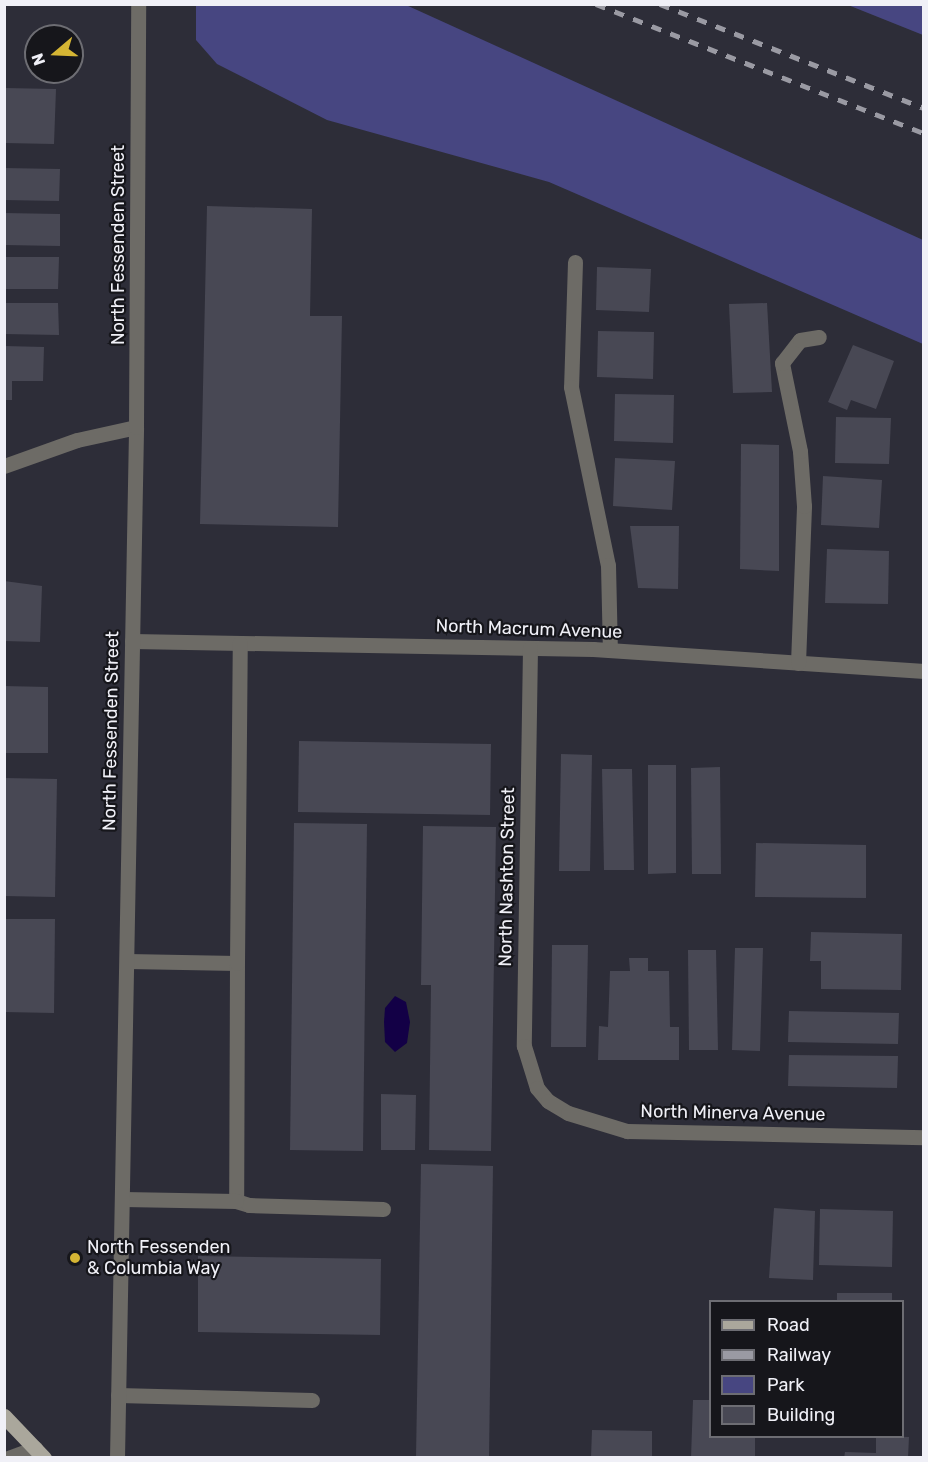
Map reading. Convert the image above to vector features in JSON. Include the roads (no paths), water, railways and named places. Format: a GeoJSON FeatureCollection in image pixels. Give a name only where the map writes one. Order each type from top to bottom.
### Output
{"type":"FeatureCollection","features":[{"type":"Feature","properties":{"kind":"main road"},"geometry":{"type":"LineString","coordinates":[[4,1416],[40,1453]]}},
{"type":"Feature","properties":{"kind":"street","name":"North Fessenden Street"},"geometry":{"type":"LineString","coordinates":[[117,1458],[136,427],[138,4]]}},
{"type":"Feature","properties":{"kind":"street"},"geometry":{"type":"LineString","coordinates":[[575,262],[571,387],[608,565],[610,650]]}},
{"type":"Feature","properties":{"kind":"street"},"geometry":{"type":"LineString","coordinates":[[798,663],[804,506],[800,451],[782,363],[800,340],[819,337]]}},
{"type":"Feature","properties":{"kind":"street"},"geometry":{"type":"LineString","coordinates":[[4,466],[77,440],[136,427]]}},
{"type":"Feature","properties":{"kind":"street","name":"North Macrum Avenue"},"geometry":{"type":"LineString","coordinates":[[132,641],[610,650],[924,671]]}},
{"type":"Feature","properties":{"kind":"street"},"geometry":{"type":"LineString","coordinates":[[236,1201],[240,643]]}},
{"type":"Feature","properties":{"kind":"street","name":"North Nashton Street"},"geometry":{"type":"LineString","coordinates":[[530,648],[524,1046],[527,1066],[548,1101]]}},
{"type":"Feature","properties":{"kind":"street"},"geometry":{"type":"LineString","coordinates":[[127,961],[237,963]]}},
{"type":"Feature","properties":{"kind":"street","name":"North Minerva Avenue"},"geometry":{"type":"LineString","coordinates":[[548,1101],[594,1124],[627,1131],[924,1137]]}},
{"type":"Feature","properties":{"kind":"street"},"geometry":{"type":"LineString","coordinates":[[123,1199],[236,1201],[249,1205],[383,1209]]}},
{"type":"Feature","properties":{"kind":"street"},"geometry":{"type":"LineString","coordinates":[[118,1395],[312,1400]]}},
{"type":"Feature","properties":{"kind":"street"},"geometry":{"type":"LineString","coordinates":[[9,1458],[40,1453]]}},
{"type":"Feature","properties":{"kind":"railway"},"geometry":{"type":"LineString","coordinates":[[596,4],[924,133]]}},
{"type":"Feature","properties":{"kind":"railway"},"geometry":{"type":"LineString","coordinates":[[660,4],[924,108]]}},
{"type":"Feature","properties":{"kind":"place","name":"North Fessenden & Columbia Way"},"geometry":{"type":"Point","coordinates":[75,1258]}}]}
